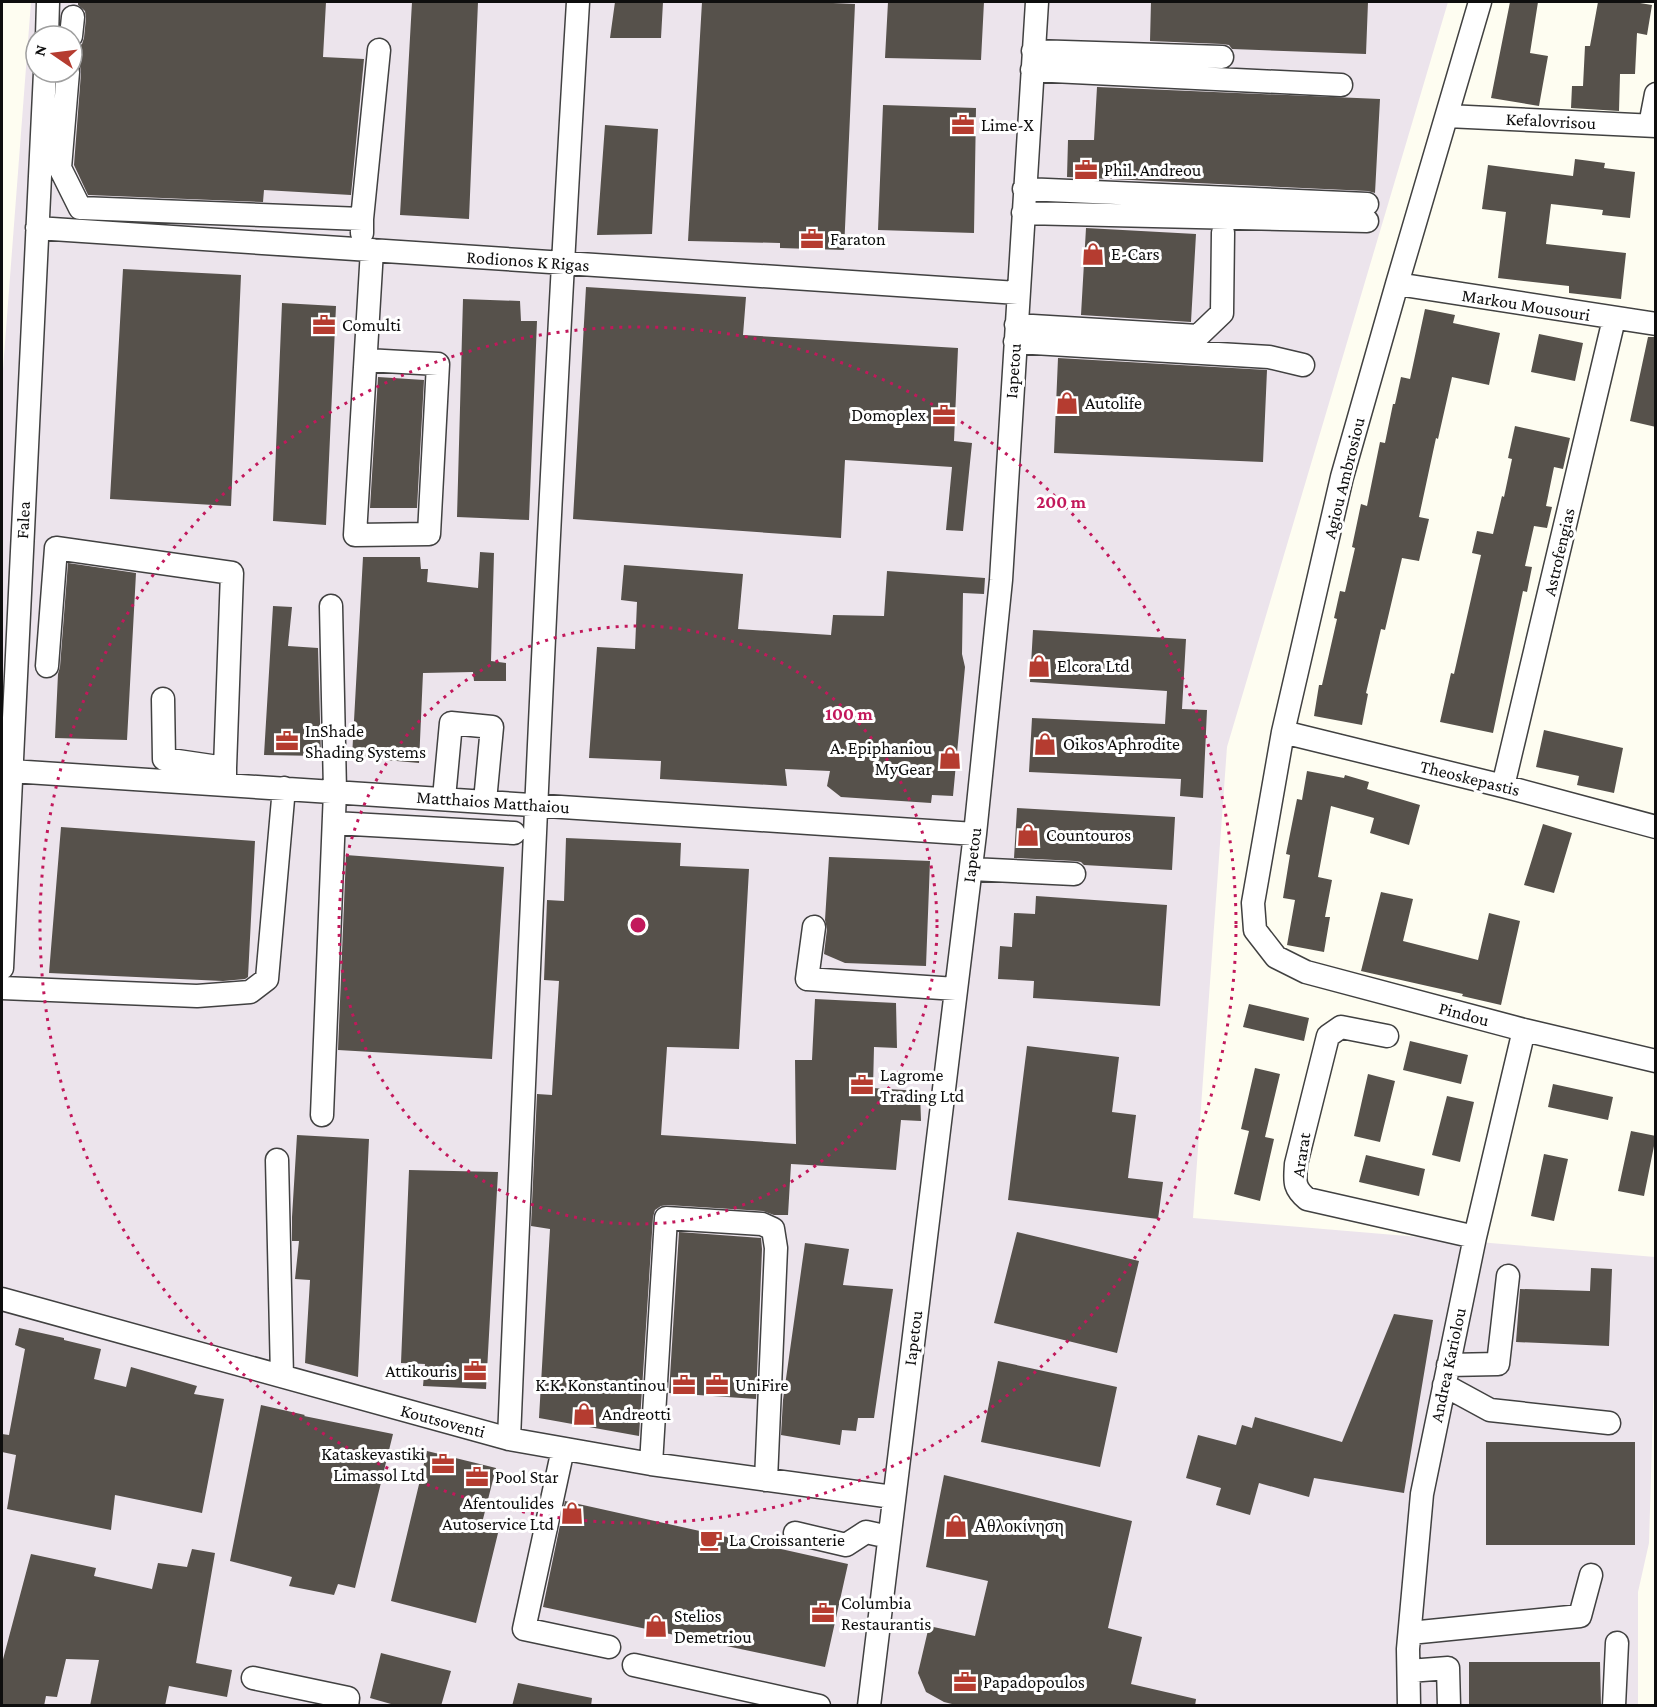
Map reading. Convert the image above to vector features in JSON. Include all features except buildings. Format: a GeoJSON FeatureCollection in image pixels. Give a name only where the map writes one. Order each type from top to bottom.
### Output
{"type":"FeatureCollection","features":[{"type":"Feature","properties":{"kind":"street"},"geometry":{"type":"LineString","coordinates":[[47,24],[48,2]]}},
{"type":"Feature","properties":{"kind":"street"},"geometry":{"type":"LineString","coordinates":[[509,1439],[562,263],[578,2]]}},
{"type":"Feature","properties":{"kind":"street","name":"Iapetou"},"geometry":{"type":"LineString","coordinates":[[869,1706],[975,834],[1000,580],[1036,2]]}},
{"type":"Feature","properties":{"kind":"street","name":"Agiou Ambrosiou"},"geometry":{"type":"LineString","coordinates":[[1276,957],[1255,930],[1253,903],[1283,732],[1342,477],[1480,2]]}},
{"type":"Feature","properties":{"kind":"street"},"geometry":{"type":"LineString","coordinates":[[366,360],[438,364],[429,534],[355,535],[366,360],[367,250],[362,219],[380,50]]}},
{"type":"Feature","properties":{"kind":"street"},"geometry":{"type":"LineString","coordinates":[[1033,60],[1222,57]]}},
{"type":"Feature","properties":{"kind":"street"},"geometry":{"type":"LineString","coordinates":[[1033,60],[1341,85]]}},
{"type":"Feature","properties":{"kind":"street","name":"Falea"},"geometry":{"type":"LineString","coordinates":[[2,968],[44,84]]}},
{"type":"Feature","properties":{"kind":"street"},"geometry":{"type":"LineString","coordinates":[[67,84],[60,168],[80,208],[362,219]]}},
{"type":"Feature","properties":{"kind":"street"},"geometry":{"type":"LineString","coordinates":[[1653,126],[1656,94]]}},
{"type":"Feature","properties":{"kind":"street","name":"Kefalovrisou"},"geometry":{"type":"LineString","coordinates":[[1447,116],[1653,126]]}},
{"type":"Feature","properties":{"kind":"street"},"geometry":{"type":"LineString","coordinates":[[1023,213],[1367,212],[1024,189]]}},
{"type":"Feature","properties":{"kind":"street","name":"Rodionos K Rigas"},"geometry":{"type":"LineString","coordinates":[[37,228],[1018,294]]}},
{"type":"Feature","properties":{"kind":"street"},"geometry":{"type":"LineString","coordinates":[[1016,333],[1197,336],[1222,313],[1223,233]]}},
{"type":"Feature","properties":{"kind":"street","name":"Markou Mousouri"},"geometry":{"type":"LineString","coordinates":[[1397,284],[1656,324]]}},
{"type":"Feature","properties":{"kind":"street","name":"Astrofengias"},"geometry":{"type":"LineString","coordinates":[[1503,786],[1614,319]]}},
{"type":"Feature","properties":{"kind":"street"},"geometry":{"type":"LineString","coordinates":[[1016,333],[1269,357],[1303,365]]}},
{"type":"Feature","properties":{"kind":"street"},"geometry":{"type":"LineString","coordinates":[[47,666],[56,548],[232,573],[225,776],[164,759],[163,699]]}},
{"type":"Feature","properties":{"kind":"street"},"geometry":{"type":"LineString","coordinates":[[322,1114],[335,791],[331,606]]}},
{"type":"Feature","properties":{"kind":"street"},"geometry":{"type":"LineString","coordinates":[[444,798],[451,723],[492,727],[485,801]]}},
{"type":"Feature","properties":{"kind":"street","name":"Theoskepastis"},"geometry":{"type":"LineString","coordinates":[[1283,732],[1503,786],[1656,827]]}},
{"type":"Feature","properties":{"kind":"street","name":"Matthaios Matthaiou"},"geometry":{"type":"LineString","coordinates":[[11,771],[225,776],[284,788],[975,834]]}},
{"type":"Feature","properties":{"kind":"street"},"geometry":{"type":"LineString","coordinates":[[2,988],[197,996],[250,992],[267,979],[284,788]]}},
{"type":"Feature","properties":{"kind":"street"},"geometry":{"type":"LineString","coordinates":[[334,823],[514,833]]}},
{"type":"Feature","properties":{"kind":"street"},"geometry":{"type":"LineString","coordinates":[[971,868],[1074,874]]}},
{"type":"Feature","properties":{"kind":"street"},"geometry":{"type":"LineString","coordinates":[[813,927],[807,979],[956,989]]}},
{"type":"Feature","properties":{"kind":"street","name":"Pindou"},"geometry":{"type":"LineString","coordinates":[[1276,957],[1306,972],[1524,1030],[1656,1061]]}},
{"type":"Feature","properties":{"kind":"street","name":"Ararat"},"geometry":{"type":"LineString","coordinates":[[1387,1036],[1341,1027],[1328,1036],[1296,1164],[1295,1181],[1298,1191],[1307,1199],[1475,1237]]}},
{"type":"Feature","properties":{"kind":"street","name":"Andrea Kariolou"},"geometry":{"type":"LineString","coordinates":[[1409,1706],[1410,1633],[1422,1494],[1475,1237],[1524,1030]]}},
{"type":"Feature","properties":{"kind":"street"},"geometry":{"type":"LineString","coordinates":[[278,1160],[282,1377]]}},
{"type":"Feature","properties":{"kind":"street"},"geometry":{"type":"LineString","coordinates":[[651,1464],[666,1218],[762,1224],[773,1229],[776,1248],[766,1480]]}},
{"type":"Feature","properties":{"kind":"street"},"geometry":{"type":"LineString","coordinates":[[1446,1375],[1498,1364],[1509,1276]]}},
{"type":"Feature","properties":{"kind":"street","name":"Koutsoventi"},"geometry":{"type":"LineString","coordinates":[[2,1299],[509,1439],[651,1464],[893,1497]]}},
{"type":"Feature","properties":{"kind":"street"},"geometry":{"type":"LineString","coordinates":[[1446,1375],[1490,1410],[1609,1423]]}},
{"type":"Feature","properties":{"kind":"street"},"geometry":{"type":"LineString","coordinates":[[563,1449],[524,1629],[609,1647]]}},
{"type":"Feature","properties":{"kind":"street"},"geometry":{"type":"LineString","coordinates":[[795,1533],[846,1545],[866,1532],[889,1537]]}},
{"type":"Feature","properties":{"kind":"street"},"geometry":{"type":"LineString","coordinates":[[1410,1633],[1580,1616],[1591,1575]]}},
{"type":"Feature","properties":{"kind":"street"},"geometry":{"type":"LineString","coordinates":[[1614,1706],[1617,1644]]}},
{"type":"Feature","properties":{"kind":"street"},"geometry":{"type":"LineString","coordinates":[[634,1665],[819,1706]]}},
{"type":"Feature","properties":{"kind":"street"},"geometry":{"type":"LineString","coordinates":[[1409,1671],[1448,1668],[1449,1706]]}},
{"type":"Feature","properties":{"kind":"street"},"geometry":{"type":"LineString","coordinates":[[253,1678],[348,1698],[346,1706]]}},
{"type":"Feature","properties":{"kind":"shaded area"},"geometry":{"type":"Polygon","coordinates":[[[31,2],[1448,2],[1227,747],[1193,1218],[1655,1257],[1649,1543],[1638,1592],[1638,1705],[2,1706],[2,382],[25,84],[84,84],[84,24],[29,24],[31,2]]]}},
{"type":"Feature","properties":{"kind":"place","name":"Lime-X"},"geometry":{"type":"Point","coordinates":[963,125]}},
{"type":"Feature","properties":{"kind":"place","name":"Phil. Andreou"},"geometry":{"type":"Point","coordinates":[1086,170]}},
{"type":"Feature","properties":{"kind":"place","name":"Faraton"},"geometry":{"type":"Point","coordinates":[812,239]}},
{"type":"Feature","properties":{"kind":"place","name":"E-Cars"},"geometry":{"type":"Point","coordinates":[1093,254]}},
{"type":"Feature","properties":{"kind":"place","name":"Comulti"},"geometry":{"type":"Point","coordinates":[324,325]}},
{"type":"Feature","properties":{"kind":"place","name":"Autolife"},"geometry":{"type":"Point","coordinates":[1067,403]}},
{"type":"Feature","properties":{"kind":"place","name":"Domoplex"},"geometry":{"type":"Point","coordinates":[944,415]}},
{"type":"Feature","properties":{"kind":"place","name":"Elcora Ltd"},"geometry":{"type":"Point","coordinates":[1039,666]}},
{"type":"Feature","properties":{"kind":"place","name":"InShade Shading Systems"},"geometry":{"type":"Point","coordinates":[287,741]}},
{"type":"Feature","properties":{"kind":"place","name":"Oikos Aphrodite"},"geometry":{"type":"Point","coordinates":[1045,744]}},
{"type":"Feature","properties":{"kind":"place","name":"A. Epiphaniou MyGear"},"geometry":{"type":"Point","coordinates":[950,758]}},
{"type":"Feature","properties":{"kind":"place","name":"Countouros"},"geometry":{"type":"Point","coordinates":[1028,835]}},
{"type":"Feature","properties":{"kind":"place","name":"Lagrome Trading Ltd"},"geometry":{"type":"Point","coordinates":[862,1085]}},
{"type":"Feature","properties":{"kind":"place","name":"Attikouris"},"geometry":{"type":"Point","coordinates":[475,1371]}},
{"type":"Feature","properties":{"kind":"place","name":"K.K. Konstantinou"},"geometry":{"type":"Point","coordinates":[684,1385]}},
{"type":"Feature","properties":{"kind":"place","name":"UniFire"},"geometry":{"type":"Point","coordinates":[717,1385]}},
{"type":"Feature","properties":{"kind":"place","name":"Andreotti"},"geometry":{"type":"Point","coordinates":[584,1414]}},
{"type":"Feature","properties":{"kind":"place","name":"Kataskevastiki Limassol Ltd"},"geometry":{"type":"Point","coordinates":[443,1464]}},
{"type":"Feature","properties":{"kind":"place","name":"Pool Star"},"geometry":{"type":"Point","coordinates":[477,1477]}},
{"type":"Feature","properties":{"kind":"place","name":"Afentoulides Autoservice Ltd"},"geometry":{"type":"Point","coordinates":[572,1513]}},
{"type":"Feature","properties":{"kind":"place","name":"Αθλοκίνηση"},"geometry":{"type":"Point","coordinates":[956,1526]}},
{"type":"Feature","properties":{"kind":"place","name":"La Croissanterie"},"geometry":{"type":"Point","coordinates":[711,1540]}},
{"type":"Feature","properties":{"kind":"place","name":"Columbia Restaurantis"},"geometry":{"type":"Point","coordinates":[823,1613]}},
{"type":"Feature","properties":{"kind":"place","name":"Stelios Demetriou"},"geometry":{"type":"Point","coordinates":[656,1626]}},
{"type":"Feature","properties":{"kind":"place","name":"Papadopoulos"},"geometry":{"type":"Point","coordinates":[965,1682]}}]}
